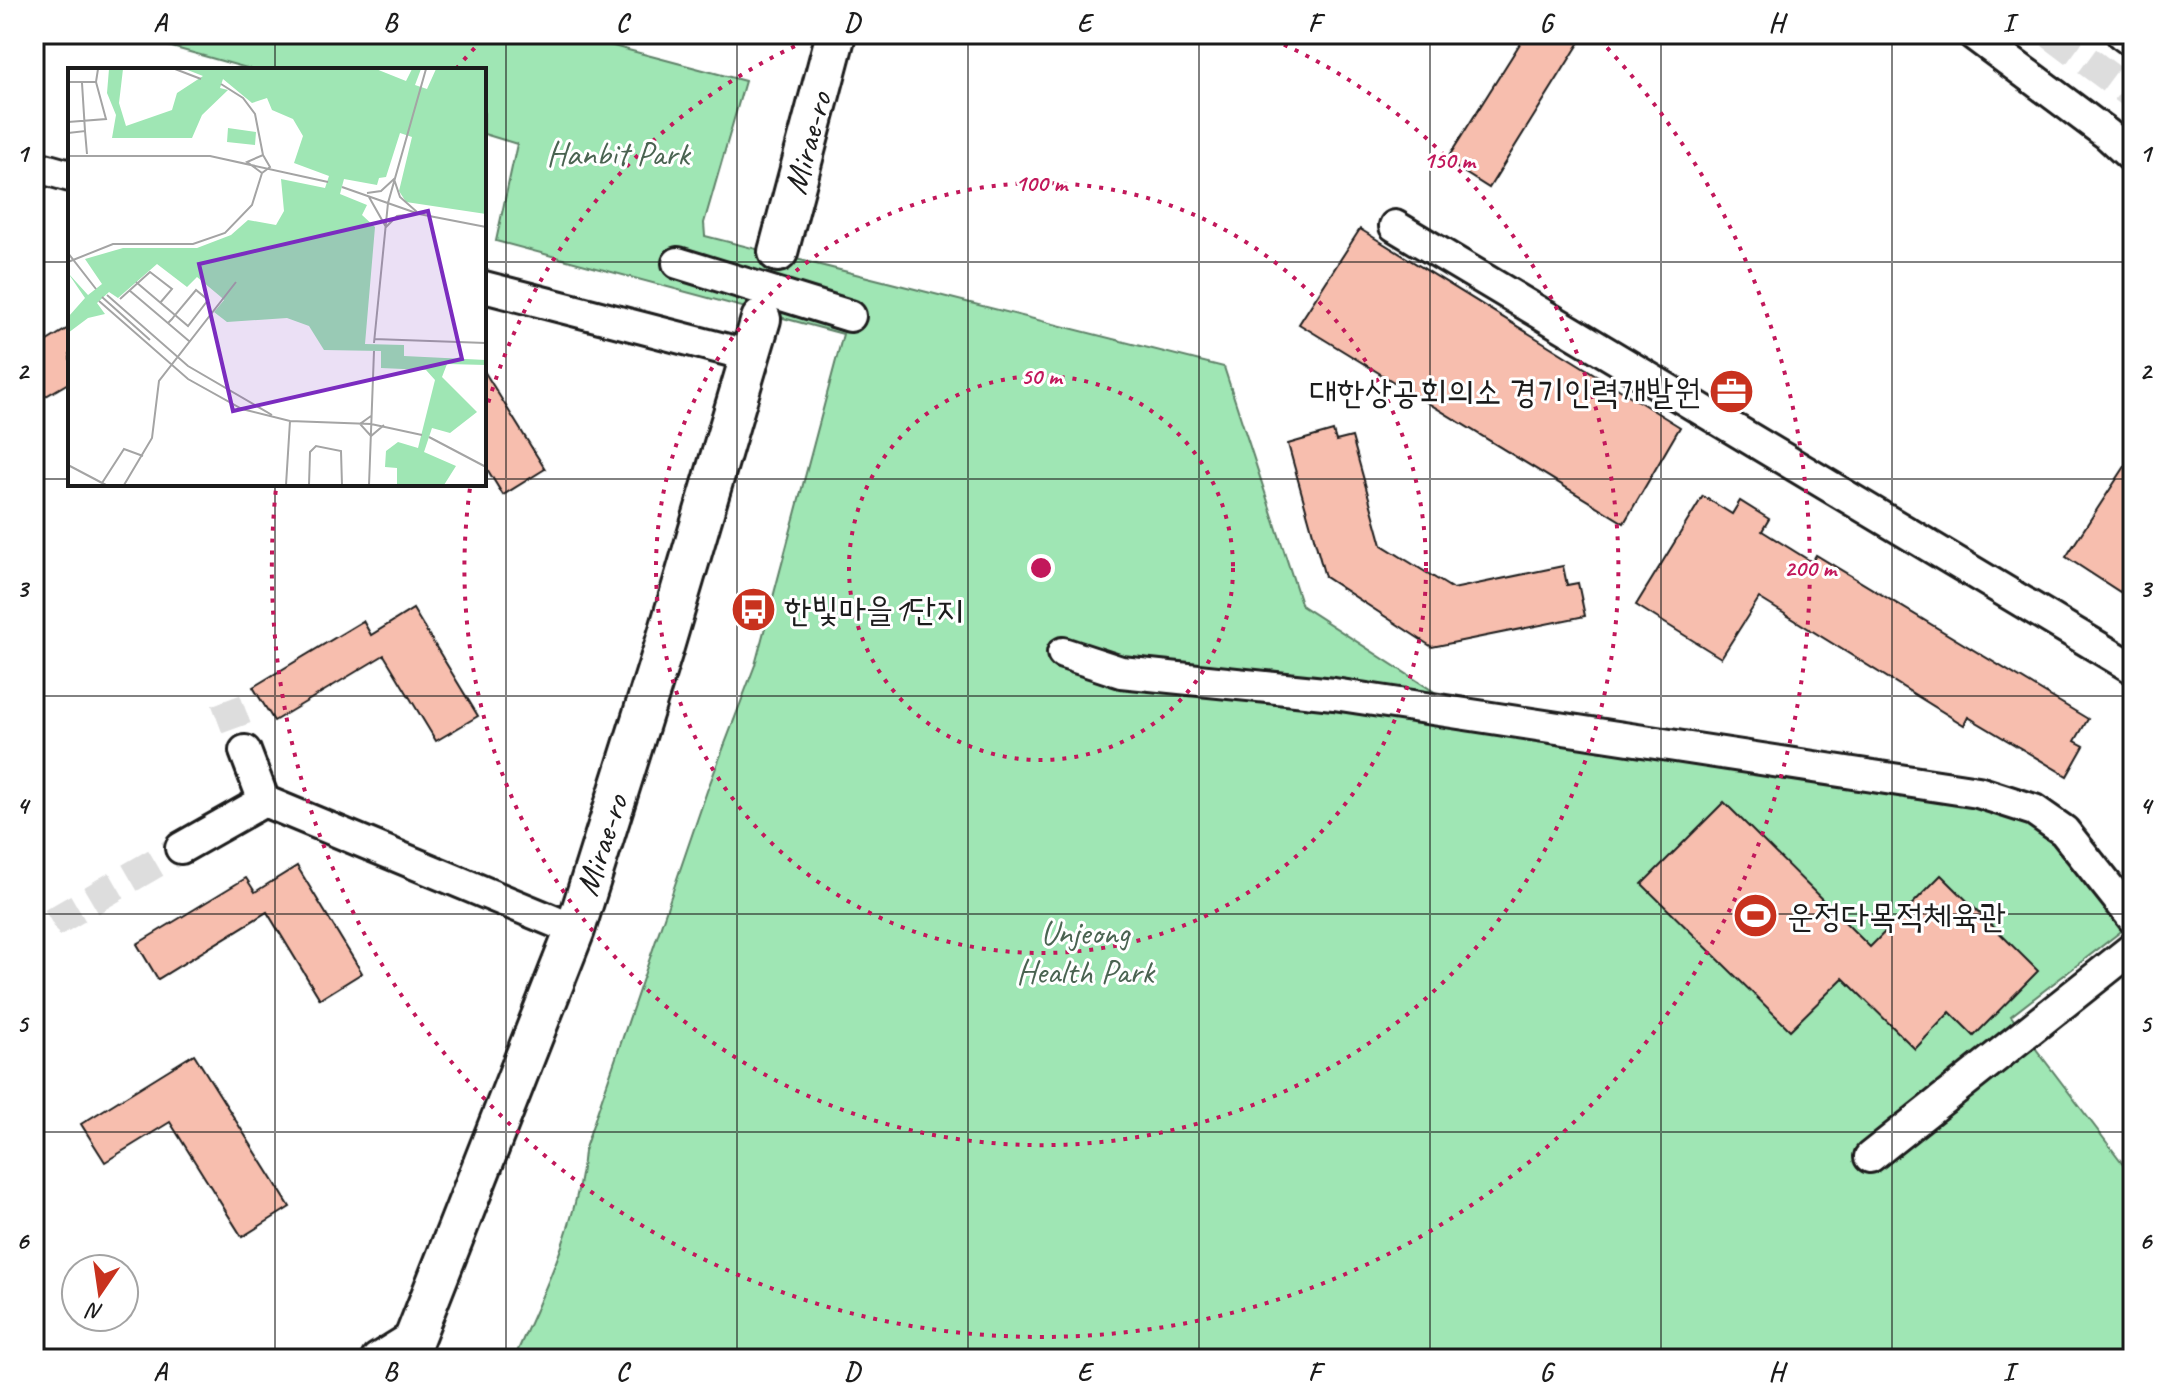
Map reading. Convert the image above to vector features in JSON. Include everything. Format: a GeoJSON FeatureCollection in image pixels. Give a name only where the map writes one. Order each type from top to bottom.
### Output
{"type":"FeatureCollection","features":[{"type":"Feature","properties":{"kind":"main road","name":"Mirae-ro"},"geometry":{"type":"LineString","coordinates":[[778,252],[836,34]]}},
{"type":"Feature","properties":{"kind":"main road","name":"Mirae-ro"},"geometry":{"type":"LineString","coordinates":[[412,1351],[575,930],[761,319]]}},
{"type":"Feature","properties":{"kind":"street"},"geometry":{"type":"LineString","coordinates":[[1973,34],[2107,134],[2133,158]]}},
{"type":"Feature","properties":{"kind":"street"},"geometry":{"type":"LineString","coordinates":[[2122,34],[2133,42]]}},
{"type":"Feature","properties":{"kind":"street"},"geometry":{"type":"LineString","coordinates":[[34,166],[68,175]]}},
{"type":"Feature","properties":{"kind":"street"},"geometry":{"type":"LineString","coordinates":[[1395,226],[2133,668]]}},
{"type":"Feature","properties":{"kind":"street"},"geometry":{"type":"LineString","coordinates":[[678,263],[850,316]]}},
{"type":"Feature","properties":{"kind":"street"},"geometry":{"type":"LineString","coordinates":[[486,288],[751,356]]}},
{"type":"Feature","properties":{"kind":"street"},"geometry":{"type":"LineString","coordinates":[[1063,653],[1121,672],[1334,694],[1978,792],[2034,810],[2064,831],[2133,918]]}},
{"type":"Feature","properties":{"kind":"street"},"geometry":{"type":"LineString","coordinates":[[245,751],[264,801],[575,930]]}},
{"type":"Feature","properties":{"kind":"street"},"geometry":{"type":"LineString","coordinates":[[181,848],[264,801]]}},
{"type":"Feature","properties":{"kind":"street"},"geometry":{"type":"LineString","coordinates":[[1870,1157],[2133,948]]}},
{"type":"Feature","properties":{"kind":"street"},"geometry":{"type":"LineString","coordinates":[[377,1359],[412,1351]]}},
{"type":"Feature","properties":{"kind":"green space","name":"Unjeong Health Park"},"geometry":{"type":"Polygon","coordinates":[[[125,34],[568,34],[745,81],[704,223],[705,236],[1224,367],[1302,606],[1487,726],[1996,804],[2029,816],[2122,915],[2124,929],[2011,1016],[2133,1177],[2133,1359],[514,1359],[567,1231],[575,1205],[584,1151],[707,791],[755,665],[843,334],[496,241],[517,144],[486,135],[486,68],[247,68],[125,34]]]}},
{"type":"Feature","properties":{"kind":"building"},"geometry":{"type":"Polygon","coordinates":[[[1526,34],[1585,34],[1489,188],[1446,161],[1526,34]]]}},
{"type":"Feature","properties":{"kind":"building"},"geometry":{"type":"Polygon","coordinates":[[[1360,229],[1680,427],[1624,523],[1299,324],[1360,229]]]}},
{"type":"Feature","properties":{"kind":"building"},"geometry":{"type":"Polygon","coordinates":[[[68,328],[68,383],[34,403],[34,349],[68,328]]]}},
{"type":"Feature","properties":{"kind":"building"},"geometry":{"type":"Polygon","coordinates":[[[486,374],[545,469],[503,495],[486,467],[486,374]]]}},
{"type":"Feature","properties":{"kind":"building"},"geometry":{"type":"Polygon","coordinates":[[[1333,431],[1336,441],[1352,437],[1382,545],[1453,589],[1563,566],[1567,585],[1578,583],[1585,616],[1432,647],[1325,577],[1288,444],[1333,431]]]}},
{"type":"Feature","properties":{"kind":"building"},"geometry":{"type":"Polygon","coordinates":[[[2133,454],[2133,572],[2120,592],[2066,557],[2133,454]]]}},
{"type":"Feature","properties":{"kind":"building"},"geometry":{"type":"Polygon","coordinates":[[[1703,496],[1732,514],[1740,501],[1769,519],[1762,531],[1812,562],[1816,555],[2088,719],[2075,741],[2084,746],[2067,776],[1968,717],[1964,725],[1759,598],[1721,658],[1636,605],[1703,496]]]}},
{"type":"Feature","properties":{"kind":"building"},"geometry":{"type":"Polygon","coordinates":[[[413,609],[478,716],[436,741],[384,655],[274,721],[253,687],[363,621],[371,635],[413,609]]]}},
{"type":"Feature","properties":{"kind":"building","name":"운정다목적체육관"},"geometry":{"type":"Polygon","coordinates":[[[1724,802],[1870,947],[1941,875],[2038,971],[1974,1036],[1950,1012],[1915,1049],[1843,978],[1790,1030],[1642,884],[1724,802]]]}},
{"type":"Feature","properties":{"kind":"building"},"geometry":{"type":"Polygon","coordinates":[[[297,866],[362,973],[320,999],[267,912],[158,979],[137,944],[246,878],[255,892],[297,866]]]}},
{"type":"Feature","properties":{"kind":"building"},"geometry":{"type":"Polygon","coordinates":[[[194,1054],[290,1207],[242,1237],[170,1122],[105,1162],[81,1124],[194,1054]]]}},
{"type":"Feature","properties":{"kind":"tunnel"},"geometry":{"type":"LineString","coordinates":[[2051,34],[2133,95]]}},
{"type":"Feature","properties":{"kind":"tunnel"},"geometry":{"type":"LineString","coordinates":[[226,700],[245,751]]}},
{"type":"Feature","properties":{"kind":"tunnel"},"geometry":{"type":"LineString","coordinates":[[52,923],[181,848]]}},
{"type":"Feature","properties":{"kind":"place","name":"대한상공회의소 경기인력개발원"},"geometry":{"type":"Point","coordinates":[1732,391]}},
{"type":"Feature","properties":{"kind":"place","name":"한빛마을1단지"},"geometry":{"type":"Point","coordinates":[753,609]}},
{"type":"Feature","properties":{"kind":"place","name":"운정다목적체육관"},"geometry":{"type":"Point","coordinates":[1756,915]}},
{"type":"Feature","properties":{"kind":"park label","name":"Hanbit Park"},"geometry":{"type":"Point","coordinates":[618,153]}}]}
